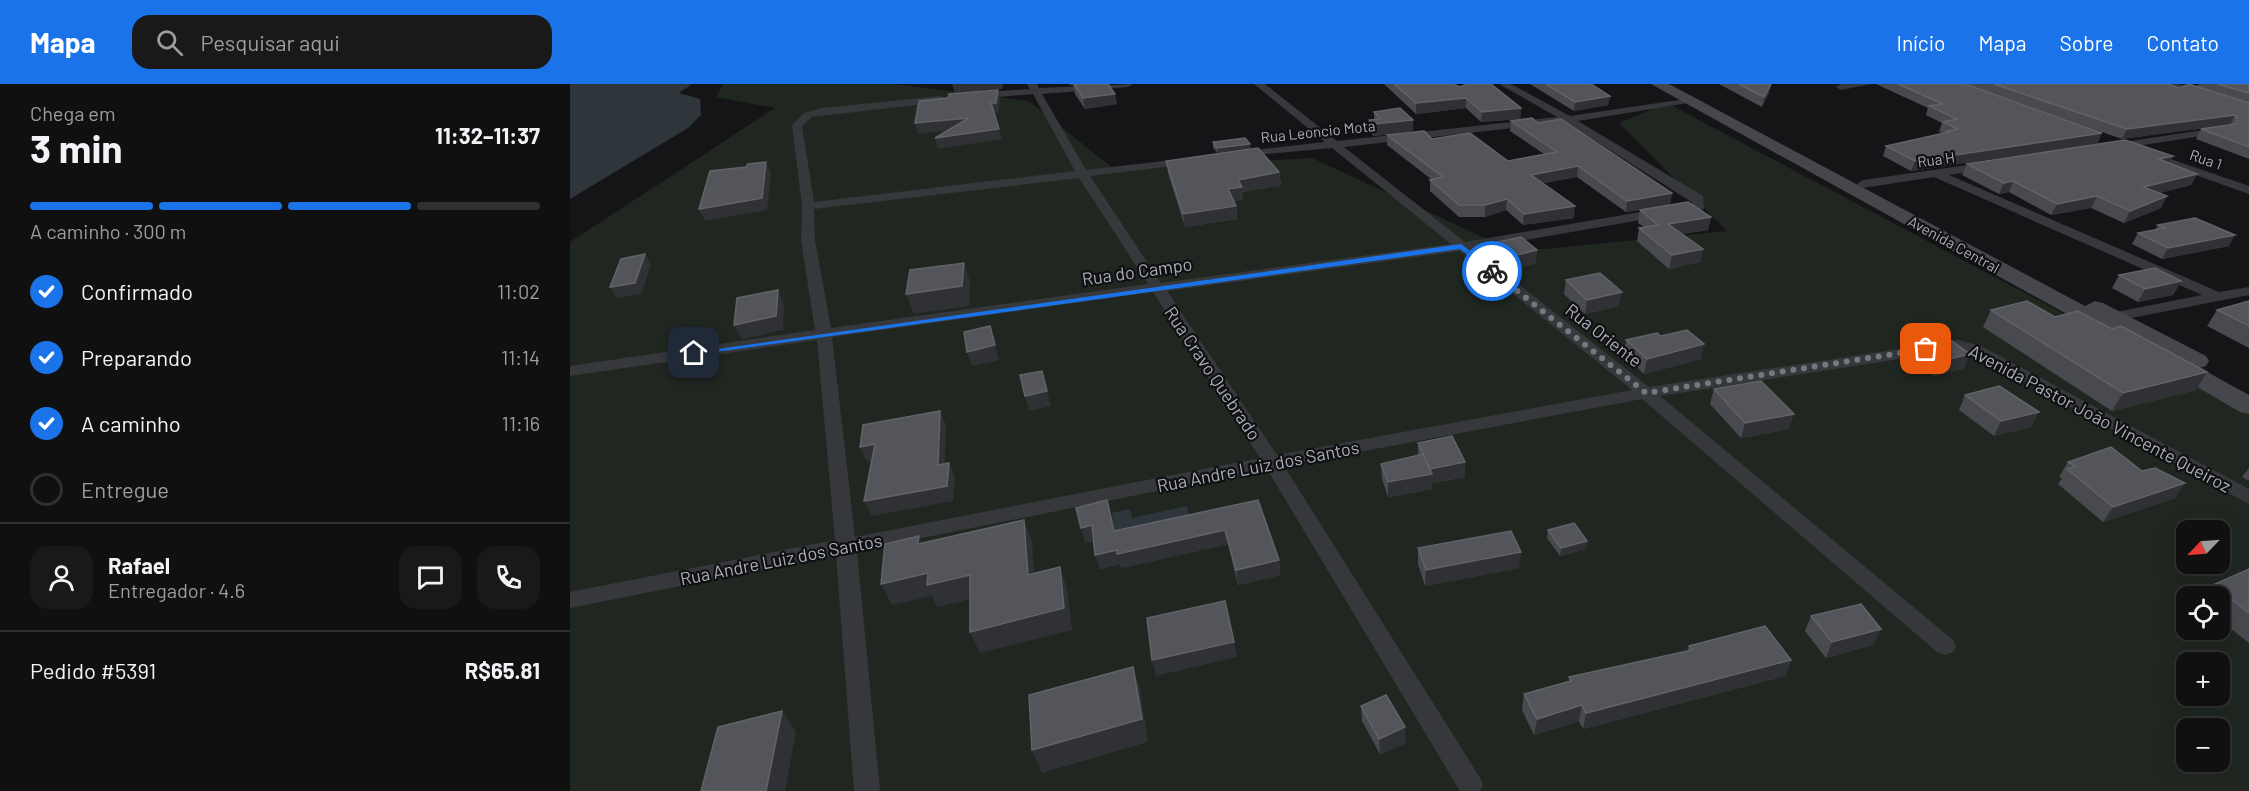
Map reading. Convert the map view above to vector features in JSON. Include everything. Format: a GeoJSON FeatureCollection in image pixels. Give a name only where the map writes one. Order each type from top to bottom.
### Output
{"type":"FeatureCollection","features":[{"type":"Feature","properties":{"kind":"main road","name":"Avenida Central"},"geometry":{"type":"LineString","coordinates":[[1658,84],[1682,92],[1863,184],[2249,389]]}},
{"type":"Feature","properties":{"kind":"main road","name":"Avenida Central"},"geometry":{"type":"LineString","coordinates":[[1682,92],[2249,406]]}},
{"type":"Feature","properties":{"kind":"street"},"geometry":{"type":"LineString","coordinates":[[867,791],[846,546],[824,334],[808,240],[807,206],[797,125],[808,115],[822,111],[962,98],[1034,88],[1128,84]]}},
{"type":"Feature","properties":{"kind":"street","name":"Rua Oriente"},"geometry":{"type":"LineString","coordinates":[[1259,84],[1332,145],[1646,393],[1946,646]]}},
{"type":"Feature","properties":{"kind":"street"},"geometry":{"type":"LineString","coordinates":[[1504,84],[1568,119]]}},
{"type":"Feature","properties":{"kind":"street"},"geometry":{"type":"LineString","coordinates":[[1841,87],[1867,84]]}},
{"type":"Feature","properties":{"kind":"street"},"geometry":{"type":"LineString","coordinates":[[2169,84],[2249,108]]}},
{"type":"Feature","properties":{"kind":"street","name":"Rua Cravo Quebrado"},"geometry":{"type":"LineString","coordinates":[[1034,88],[1082,173],[1272,462],[1470,784]]}},
{"type":"Feature","properties":{"kind":"street","name":"Rua Leoncio Mota"},"geometry":{"type":"LineString","coordinates":[[807,206],[1568,119],[1682,92]]}},
{"type":"Feature","properties":{"kind":"street","name":"Rua do Campo"},"geometry":{"type":"LineString","coordinates":[[570,371],[1461,247],[1698,207],[1701,202],[1699,199],[1568,119]]}},
{"type":"Feature","properties":{"kind":"street"},"geometry":{"type":"LineString","coordinates":[[2099,143],[2121,145],[2226,129]]}},
{"type":"Feature","properties":{"kind":"street","name":"Rua 1"},"geometry":{"type":"LineString","coordinates":[[2121,145],[2246,187]]}},
{"type":"Feature","properties":{"kind":"street","name":"Rua H"},"geometry":{"type":"LineString","coordinates":[[1863,184],[2005,163]]}},
{"type":"Feature","properties":{"kind":"street"},"geometry":{"type":"LineString","coordinates":[[1936,174],[2218,297]]}},
{"type":"Feature","properties":{"kind":"street"},"geometry":{"type":"LineString","coordinates":[[2111,317],[2249,291]]}},
{"type":"Feature","properties":{"kind":"street","name":"Rua Andre Luiz dos Santos"},"geometry":{"type":"LineString","coordinates":[[570,600],[1272,462],[1646,393],[1949,346]]}},
{"type":"Feature","properties":{"kind":"street","name":"Avenida Pastor João Vincente Queiroz"},"geometry":{"type":"LineString","coordinates":[[1949,346],[1975,349],[2249,497]]}},
{"type":"Feature","properties":{"kind":"shaded area"},"geometry":{"type":"Polygon","coordinates":[[[570,84],[692,84],[679,93],[700,99],[701,115],[688,128],[570,199],[570,84]]]}},
{"type":"Feature","properties":{"kind":"shaded area"},"geometry":{"type":"Polygon","coordinates":[[[723,84],[894,84],[1029,101],[1114,169],[1312,158],[1515,252],[1727,231],[1619,123],[1667,103],[2249,412],[2249,791],[570,791],[570,242],[775,108],[716,97],[723,84]]]}},
{"type":"Feature","properties":{"kind":"shaded area"},"geometry":{"type":"Polygon","coordinates":[[[1187,506],[1189,518],[1116,541],[1112,513],[1130,509],[1132,518],[1187,506]]]}},
{"type":"Feature","properties":{"kind":"building"},"geometry":{"type":"Polygon","coordinates":[[[1074,84],[1108,84],[1115,94],[1083,98],[1074,84]]]}},
{"type":"Feature","properties":{"kind":"building"},"geometry":{"type":"Polygon","coordinates":[[[1394,84],[1454,84],[1459,87],[1468,84],[1491,84],[1521,108],[1482,112],[1466,98],[1416,103],[1394,84]]]}},
{"type":"Feature","properties":{"kind":"building"},"geometry":{"type":"Polygon","coordinates":[[[1546,84],[1591,84],[1610,96],[1575,102],[1546,84]]]}},
{"type":"Feature","properties":{"kind":"building"},"geometry":{"type":"Polygon","coordinates":[[[1739,84],[1771,84],[1764,97],[1739,84]]]}},
{"type":"Feature","properties":{"kind":"building"},"geometry":{"type":"Polygon","coordinates":[[[1898,84],[1965,84],[2102,133],[1915,161],[1886,146],[1958,129],[1943,122],[1957,119],[1929,106],[1943,104],[1898,84]]]}},
{"type":"Feature","properties":{"kind":"building"},"geometry":{"type":"Polygon","coordinates":[[[1994,84],[2168,84],[2179,88],[2189,84],[2249,103],[2249,147],[2201,129],[2236,124],[2235,115],[2127,129],[1994,84]]]}},
{"type":"Feature","properties":{"kind":"building"},"geometry":{"type":"Polygon","coordinates":[[[2217,84],[2249,84],[2249,93],[2217,84]]]}},
{"type":"Feature","properties":{"kind":"building"},"geometry":{"type":"Polygon","coordinates":[[[998,90],[996,103],[991,103],[999,129],[935,138],[969,118],[915,123],[919,101],[948,98],[949,94],[998,90]]]}},
{"type":"Feature","properties":{"kind":"building"},"geometry":{"type":"Polygon","coordinates":[[[1400,108],[1413,120],[1374,124],[1369,120],[1380,119],[1374,112],[1400,108]]]}},
{"type":"Feature","properties":{"kind":"building"},"geometry":{"type":"Polygon","coordinates":[[[1532,118],[1538,123],[1561,119],[1672,193],[1627,201],[1578,166],[1531,175],[1575,206],[1524,214],[1507,199],[1485,205],[1459,205],[1430,180],[1443,177],[1387,135],[1424,131],[1432,139],[1470,133],[1508,161],[1557,152],[1511,121],[1532,118]]]}},
{"type":"Feature","properties":{"kind":"building"},"geometry":{"type":"Polygon","coordinates":[[[1245,138],[1250,144],[1217,148],[1213,142],[1245,138]]]}},
{"type":"Feature","properties":{"kind":"building"},"geometry":{"type":"Polygon","coordinates":[[[2125,140],[2173,156],[2159,159],[2197,174],[2143,187],[2167,196],[2130,211],[2097,196],[2057,204],[2013,181],[2004,183],[1967,164],[2125,140]]]}},
{"type":"Feature","properties":{"kind":"building"},"geometry":{"type":"Polygon","coordinates":[[[1258,148],[1279,172],[1238,180],[1242,187],[1228,189],[1236,206],[1183,214],[1166,161],[1258,148]]]}},
{"type":"Feature","properties":{"kind":"building"},"geometry":{"type":"Polygon","coordinates":[[[766,162],[762,198],[699,209],[710,171],[766,162]]]}},
{"type":"Feature","properties":{"kind":"building"},"geometry":{"type":"Polygon","coordinates":[[[1688,202],[1711,217],[1668,224],[1703,249],[1672,255],[1639,228],[1658,225],[1640,210],[1688,202]]]}},
{"type":"Feature","properties":{"kind":"building"},"geometry":{"type":"Polygon","coordinates":[[[2195,218],[2235,235],[2168,248],[2138,233],[2165,228],[2158,225],[2195,218]]]}},
{"type":"Feature","properties":{"kind":"building"},"geometry":{"type":"Polygon","coordinates":[[[1521,237],[1537,250],[1513,256],[1498,242],[1521,237]]]}},
{"type":"Feature","properties":{"kind":"building"},"geometry":{"type":"Polygon","coordinates":[[[645,254],[635,283],[610,287],[621,259],[645,254]]]}},
{"type":"Feature","properties":{"kind":"building"},"geometry":{"type":"Polygon","coordinates":[[[964,263],[962,286],[906,294],[910,270],[964,263]]]}},
{"type":"Feature","properties":{"kind":"building"},"geometry":{"type":"Polygon","coordinates":[[[2155,268],[2181,281],[2145,289],[2119,275],[2155,268]]]}},
{"type":"Feature","properties":{"kind":"building"},"geometry":{"type":"Polygon","coordinates":[[[1600,273],[1622,292],[1587,300],[1566,280],[1600,273]]]}},
{"type":"Feature","properties":{"kind":"building"},"geometry":{"type":"Polygon","coordinates":[[[778,290],[776,316],[734,325],[737,298],[778,290]]]}},
{"type":"Feature","properties":{"kind":"building"},"geometry":{"type":"Polygon","coordinates":[[[2027,301],[2055,317],[2078,311],[2112,329],[2121,326],[2207,372],[2123,393],[1991,310],[2027,301]]]}},
{"type":"Feature","properties":{"kind":"building"},"geometry":{"type":"Polygon","coordinates":[[[2249,301],[2249,326],[2217,310],[2249,301]]]}},
{"type":"Feature","properties":{"kind":"building"},"geometry":{"type":"Polygon","coordinates":[[[990,326],[995,345],[967,352],[964,332],[990,326]]]}},
{"type":"Feature","properties":{"kind":"building"},"geometry":{"type":"Polygon","coordinates":[[[1687,330],[1704,344],[1647,359],[1626,340],[1657,333],[1661,336],[1687,330]]]}},
{"type":"Feature","properties":{"kind":"building"},"geometry":{"type":"Polygon","coordinates":[[[1952,341],[1970,354],[1941,361],[1918,348],[1952,341]]]}},
{"type":"Feature","properties":{"kind":"building"},"geometry":{"type":"Polygon","coordinates":[[[1042,371],[1047,391],[1025,396],[1020,375],[1042,371]]]}},
{"type":"Feature","properties":{"kind":"building"},"geometry":{"type":"Polygon","coordinates":[[[1761,381],[1794,414],[1745,423],[1714,389],[1761,381]]]}},
{"type":"Feature","properties":{"kind":"building"},"geometry":{"type":"Polygon","coordinates":[[[1999,386],[2039,412],[2001,421],[1965,395],[1999,386]]]}},
{"type":"Feature","properties":{"kind":"building"},"geometry":{"type":"Polygon","coordinates":[[[940,411],[938,465],[949,463],[947,486],[864,501],[875,444],[860,447],[863,425],[940,411]]]}},
{"type":"Feature","properties":{"kind":"building"},"geometry":{"type":"Polygon","coordinates":[[[1452,436],[1465,462],[1430,469],[1418,443],[1452,436]]]}},
{"type":"Feature","properties":{"kind":"building"},"geometry":{"type":"Polygon","coordinates":[[[2111,447],[2142,471],[2155,468],[2185,483],[2113,507],[2067,469],[2076,466],[2068,462],[2111,447]]]}},
{"type":"Feature","properties":{"kind":"building"},"geometry":{"type":"Polygon","coordinates":[[[1423,454],[1432,474],[1388,482],[1381,464],[1423,454]]]}},
{"type":"Feature","properties":{"kind":"building"},"geometry":{"type":"Polygon","coordinates":[[[1107,500],[1114,531],[1258,500],[1279,560],[1236,570],[1225,530],[1117,554],[1117,550],[1095,555],[1092,525],[1081,528],[1076,508],[1107,500]]]}},
{"type":"Feature","properties":{"kind":"building"},"geometry":{"type":"Polygon","coordinates":[[[1024,520],[1028,575],[1060,567],[1064,608],[970,632],[970,575],[927,585],[928,573],[881,584],[885,544],[919,536],[918,544],[1024,520]]]}},
{"type":"Feature","properties":{"kind":"building"},"geometry":{"type":"Polygon","coordinates":[[[1574,523],[1587,541],[1561,548],[1548,530],[1574,523]]]}},
{"type":"Feature","properties":{"kind":"building"},"geometry":{"type":"Polygon","coordinates":[[[1511,531],[1521,552],[1426,570],[1418,548],[1511,531]]]}},
{"type":"Feature","properties":{"kind":"building"},"geometry":{"type":"Polygon","coordinates":[[[2249,569],[2249,613],[2230,598],[2230,586],[2213,585],[2249,569]]]}},
{"type":"Feature","properties":{"kind":"building"},"geometry":{"type":"Polygon","coordinates":[[[1225,601],[1234,642],[1152,660],[1147,618],[1225,601]]]}},
{"type":"Feature","properties":{"kind":"building"},"geometry":{"type":"Polygon","coordinates":[[[1861,604],[1881,629],[1832,642],[1811,616],[1861,604]]]}},
{"type":"Feature","properties":{"kind":"building"},"geometry":{"type":"Polygon","coordinates":[[[1765,626],[1791,660],[1586,713],[1582,705],[1537,719],[1524,694],[1571,681],[1569,677],[1692,650],[1689,646],[1765,626]]]}},
{"type":"Feature","properties":{"kind":"building"},"geometry":{"type":"Polygon","coordinates":[[[1133,667],[1142,719],[1032,750],[1029,695],[1133,667]]]}},
{"type":"Feature","properties":{"kind":"building"},"geometry":{"type":"Polygon","coordinates":[[[1386,695],[1405,727],[1379,739],[1361,706],[1386,695]]]}},
{"type":"Feature","properties":{"kind":"building"},"geometry":{"type":"Polygon","coordinates":[[[782,711],[766,791],[701,791],[718,727],[782,711]]]}},
{"type":"Feature","properties":{"kind":"way so far"},"geometry":{"type":"LineString","coordinates":[[1492,271],[1646,393],[1926,349]]}},
{"type":"Feature","properties":{"kind":"route"},"geometry":{"type":"LineString","coordinates":[[694,353],[959,314],[1461,247],[1492,271]]}}]}
